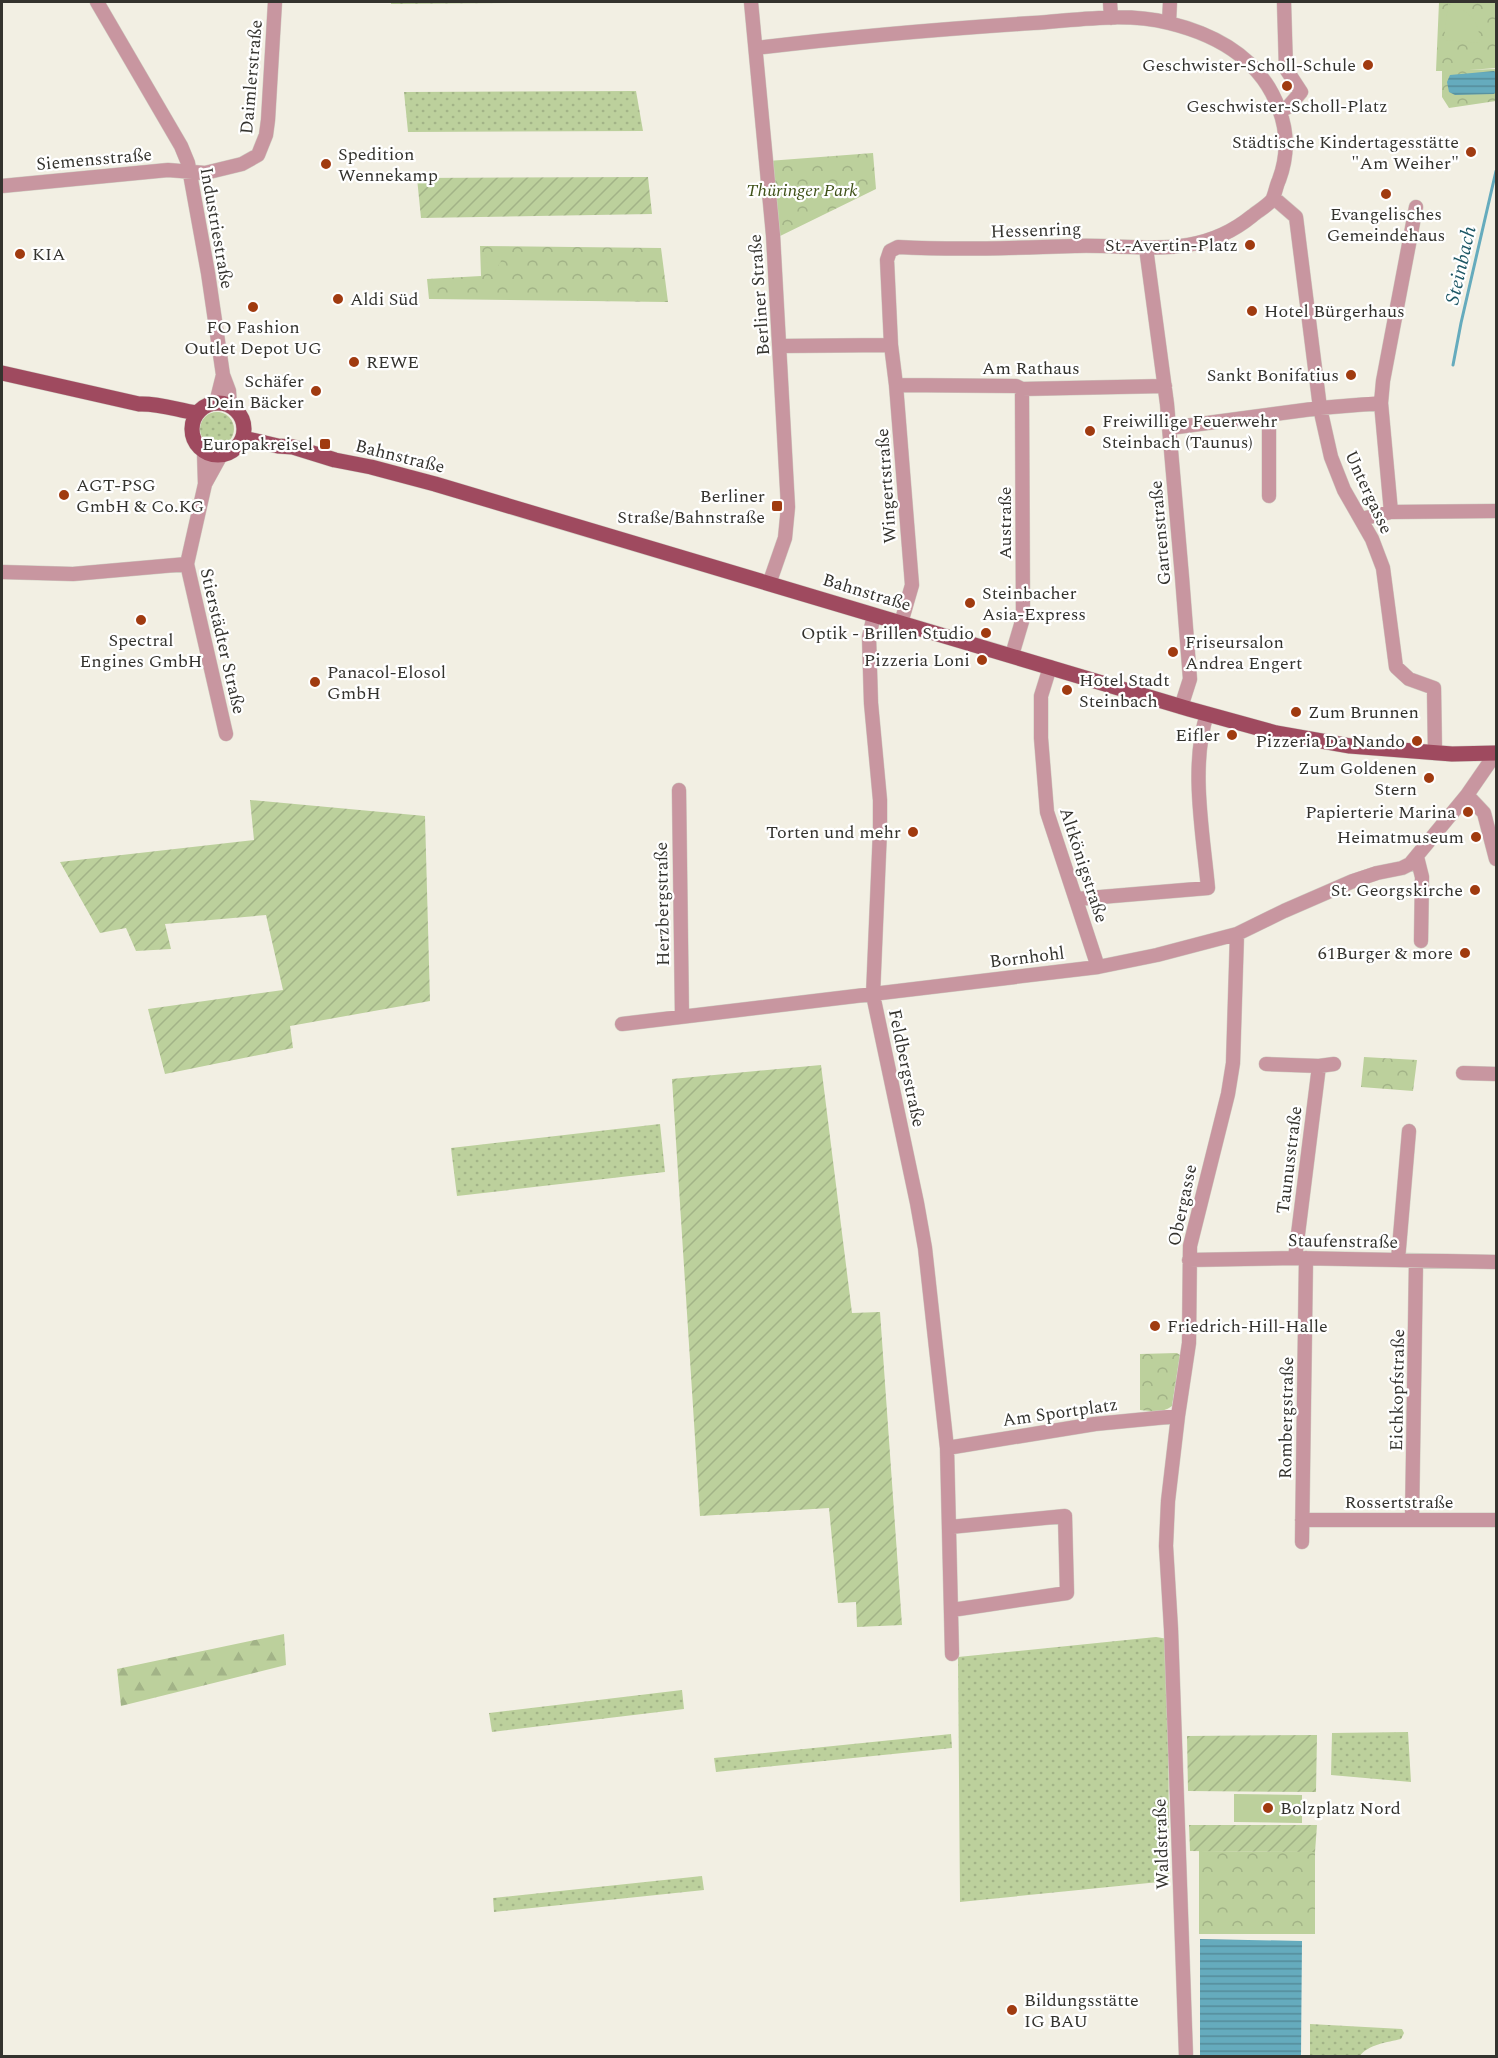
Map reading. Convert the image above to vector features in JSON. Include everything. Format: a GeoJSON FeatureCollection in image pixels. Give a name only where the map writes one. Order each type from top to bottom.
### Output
{"type":"FeatureCollection","features":[{"type":"Feature","properties":{"kind":"main road"},"geometry":{"type":"LineString","coordinates":[[2,373],[139,404],[154,403],[179,411],[197,412],[209,404],[223,404],[237,410],[243,431],[237,447],[221,456],[204,452],[195,442],[191,430],[197,412]]}},
{"type":"Feature","properties":{"kind":"main road"},"geometry":{"type":"LineString","coordinates":[[139,404],[176,420],[191,430]]}},
{"type":"Feature","properties":{"kind":"main road","name":"Bahnstraße"},"geometry":{"type":"LineString","coordinates":[[243,431],[280,438],[293,447],[335,460],[435,484],[1181,707],[1276,733],[1350,746],[1470,755],[1497,753]]}},
{"type":"Feature","properties":{"kind":"street","name":"Industriestraße"},"geometry":{"type":"LineString","coordinates":[[97,2],[181,146],[190,172],[223,375],[230,391],[223,404]]}},
{"type":"Feature","properties":{"kind":"street","name":"Daimlerstraße"},"geometry":{"type":"LineString","coordinates":[[190,172],[205,173],[242,164],[258,154],[266,135],[268,120],[275,2]]}},
{"type":"Feature","properties":{"kind":"street","name":"Berliner Straße"},"geometry":{"type":"LineString","coordinates":[[751,2],[768,171],[788,507],[785,538],[769,584]]}},
{"type":"Feature","properties":{"kind":"street"},"geometry":{"type":"LineString","coordinates":[[1110,2],[1112,18]]}},
{"type":"Feature","properties":{"kind":"street"},"geometry":{"type":"LineString","coordinates":[[1169,23],[1170,2]]}},
{"type":"Feature","properties":{"kind":"street"},"geometry":{"type":"LineString","coordinates":[[1280,111],[1288,107],[1301,92],[1286,69],[1284,2]]}},
{"type":"Feature","properties":{"kind":"street"},"geometry":{"type":"LineString","coordinates":[[756,48],[965,28],[1112,18],[1133,18],[1169,23],[1219,40],[1247,60],[1263,78],[1280,111],[1286,144],[1283,168],[1274,198]]}},
{"type":"Feature","properties":{"kind":"street"},"geometry":{"type":"LineString","coordinates":[[1263,78],[1286,69]]}},
{"type":"Feature","properties":{"kind":"street","name":"Siemensstraße"},"geometry":{"type":"LineString","coordinates":[[2,186],[168,170],[190,172]]}},
{"type":"Feature","properties":{"kind":"street","name":"Hessenring"},"geometry":{"type":"LineString","coordinates":[[890,251],[898,248],[959,250],[1189,246],[1218,238],[1245,222],[1274,198]]}},
{"type":"Feature","properties":{"kind":"street","name":"Untergasse"},"geometry":{"type":"LineString","coordinates":[[1274,198],[1296,217],[1320,408],[1331,457],[1344,490],[1372,539],[1383,568],[1396,667],[1409,679],[1434,688],[1435,753]]}},
{"type":"Feature","properties":{"kind":"street"},"geometry":{"type":"LineString","coordinates":[[1391,512],[1380,403],[1416,207]]}},
{"type":"Feature","properties":{"kind":"street","name":"Gartenstraße"},"geometry":{"type":"LineString","coordinates":[[1146,248],[1170,428],[1190,679],[1181,707]]}},
{"type":"Feature","properties":{"kind":"street","name":"Wingertstraße"},"geometry":{"type":"LineString","coordinates":[[890,251],[887,260],[891,345],[912,585],[901,623]]}},
{"type":"Feature","properties":{"kind":"street"},"geometry":{"type":"LineString","coordinates":[[780,346],[891,345]]}},
{"type":"Feature","properties":{"kind":"street","name":"Am Rathaus"},"geometry":{"type":"LineString","coordinates":[[896,385],[1016,386],[1022,388],[1165,386]]}},
{"type":"Feature","properties":{"kind":"street","name":"Austraße"},"geometry":{"type":"LineString","coordinates":[[1012,655],[1023,618],[1022,388]]}},
{"type":"Feature","properties":{"kind":"street"},"geometry":{"type":"LineString","coordinates":[[1170,428],[1320,408],[1380,403]]}},
{"type":"Feature","properties":{"kind":"street"},"geometry":{"type":"LineString","coordinates":[[1269,415],[1269,496]]}},
{"type":"Feature","properties":{"kind":"street","name":"Stierstädter Straße"},"geometry":{"type":"LineString","coordinates":[[204,452],[205,484],[188,564],[226,734]]}},
{"type":"Feature","properties":{"kind":"street","name":"Stierstädter Straße"},"geometry":{"type":"LineString","coordinates":[[205,484],[221,456]]}},
{"type":"Feature","properties":{"kind":"street"},"geometry":{"type":"LineString","coordinates":[[1361,519],[1391,512],[1497,512]]}},
{"type":"Feature","properties":{"kind":"street"},"geometry":{"type":"LineString","coordinates":[[2,578],[8,572],[73,574],[188,564]]}},
{"type":"Feature","properties":{"kind":"street","name":"Feldbergstraße"},"geometry":{"type":"LineString","coordinates":[[874,615],[869,637],[880,830],[873,995],[921,1226],[947,1448],[952,1654]]}},
{"type":"Feature","properties":{"kind":"street","name":"Altkönigstraße"},"geometry":{"type":"LineString","coordinates":[[1050,667],[1041,696],[1045,800],[1098,967]]}},
{"type":"Feature","properties":{"kind":"street"},"geometry":{"type":"LineString","coordinates":[[1077,899],[1208,888],[1198,764],[1201,732],[1207,714]]}},
{"type":"Feature","properties":{"kind":"street","name":"Bornhohl"},"geometry":{"type":"LineString","coordinates":[[622,1024],[1098,967],[1157,955],[1238,934],[1353,881],[1402,868],[1417,857],[1467,795],[1497,753]]}},
{"type":"Feature","properties":{"kind":"street","name":"Herzbergstraße"},"geometry":{"type":"LineString","coordinates":[[679,790],[682,1017]]}},
{"type":"Feature","properties":{"kind":"street"},"geometry":{"type":"LineString","coordinates":[[1467,795],[1484,813],[1497,860]]}},
{"type":"Feature","properties":{"kind":"street"},"geometry":{"type":"LineString","coordinates":[[1417,857],[1422,877],[1421,941]]}},
{"type":"Feature","properties":{"kind":"street","name":"Obergasse"},"geometry":{"type":"LineString","coordinates":[[1171,1629],[1166,1546],[1168,1501],[1189,1343],[1189,1260],[1192,1231],[1228,1094],[1233,1063],[1238,934]]}},
{"type":"Feature","properties":{"kind":"street"},"geometry":{"type":"LineString","coordinates":[[1266,1064],[1319,1066],[1334,1064]]}},
{"type":"Feature","properties":{"kind":"street","name":"Taunusstraße"},"geometry":{"type":"LineString","coordinates":[[1300,1258],[1319,1066]]}},
{"type":"Feature","properties":{"kind":"street"},"geometry":{"type":"LineString","coordinates":[[1463,1073],[1497,1074]]}},
{"type":"Feature","properties":{"kind":"street"},"geometry":{"type":"LineString","coordinates":[[1398,1260],[1409,1131]]}},
{"type":"Feature","properties":{"kind":"street","name":"Staufenstraße"},"geometry":{"type":"LineString","coordinates":[[1189,1260],[1300,1258],[1497,1262]]}},
{"type":"Feature","properties":{"kind":"street","name":"Rombergstraße"},"geometry":{"type":"LineString","coordinates":[[1300,1258],[1302,1542]]}},
{"type":"Feature","properties":{"kind":"street","name":"Eichkopfstraße"},"geometry":{"type":"LineString","coordinates":[[1412,1520],[1416,1261]]}},
{"type":"Feature","properties":{"kind":"street","name":"Am Sportplatz"},"geometry":{"type":"LineString","coordinates":[[947,1448],[1095,1424],[1178,1416]]}},
{"type":"Feature","properties":{"kind":"street"},"geometry":{"type":"LineString","coordinates":[[950,1527],[1065,1516],[1067,1593],[952,1610]]}},
{"type":"Feature","properties":{"kind":"street","name":"Rossertstraße"},"geometry":{"type":"LineString","coordinates":[[1302,1520],[1497,1520]]}},
{"type":"Feature","properties":{"kind":"street","name":"Waldstraße"},"geometry":{"type":"LineString","coordinates":[[1171,1629],[1186,2056]]}},
{"type":"Feature","properties":{"kind":"green space"},"geometry":{"type":"Polygon","coordinates":[[[391,2],[621,2],[391,4],[391,2]]]}},
{"type":"Feature","properties":{"kind":"green space"},"geometry":{"type":"Polygon","coordinates":[[[1439,2],[1496,2],[1496,68],[1469,70],[1496,69],[1496,101],[1449,108],[1442,97],[1442,71],[1436,71],[1439,2]]]}},
{"type":"Feature","properties":{"kind":"green space"},"geometry":{"type":"Polygon","coordinates":[[[1448,4],[1472,17],[1478,28],[1480,43],[1444,40],[1448,4]]]}},
{"type":"Feature","properties":{"kind":"green space"},"geometry":{"type":"Polygon","coordinates":[[[636,91],[643,131],[408,132],[404,92],[636,91]]]}},
{"type":"Feature","properties":{"kind":"green space","name":"Thüringer Park"},"geometry":{"type":"Polygon","coordinates":[[[873,153],[876,189],[774,239],[768,161],[873,153]]]}},
{"type":"Feature","properties":{"kind":"green space"},"geometry":{"type":"Polygon","coordinates":[[[648,177],[652,214],[421,218],[417,178],[648,177]]]}},
{"type":"Feature","properties":{"kind":"green space"},"geometry":{"type":"Polygon","coordinates":[[[480,246],[661,248],[668,302],[429,299],[427,279],[481,276],[480,246]]]}},
{"type":"Feature","properties":{"kind":"green space"},"geometry":{"type":"Polygon","coordinates":[[[485,252],[493,252],[501,261],[494,273],[489,273],[485,252]]]}},
{"type":"Feature","properties":{"kind":"green space"},"geometry":{"type":"Polygon","coordinates":[[[217,412],[229,417],[234,429],[229,441],[217,446],[205,441],[200,429],[205,417],[217,412]]]}},
{"type":"Feature","properties":{"kind":"green space"},"geometry":{"type":"Polygon","coordinates":[[[250,800],[425,816],[430,1001],[290,1026],[293,1048],[165,1074],[148,1009],[283,990],[266,915],[165,924],[171,949],[136,951],[126,928],[100,933],[60,862],[254,840],[250,800]]]}},
{"type":"Feature","properties":{"kind":"green space"},"geometry":{"type":"Polygon","coordinates":[[[1364,1057],[1417,1060],[1413,1091],[1361,1087],[1364,1057]]]}},
{"type":"Feature","properties":{"kind":"green space"},"geometry":{"type":"Polygon","coordinates":[[[821,1065],[852,1313],[880,1312],[902,1625],[857,1627],[856,1602],[838,1603],[829,1508],[700,1516],[672,1079],[821,1065]]]}},
{"type":"Feature","properties":{"kind":"green space"},"geometry":{"type":"Polygon","coordinates":[[[660,1124],[665,1172],[457,1196],[451,1148],[660,1124]]]}},
{"type":"Feature","properties":{"kind":"green space"},"geometry":{"type":"Polygon","coordinates":[[[1177,1353],[1180,1355],[1172,1406],[1160,1411],[1140,1410],[1140,1354],[1177,1353]]]}},
{"type":"Feature","properties":{"kind":"green space"},"geometry":{"type":"Polygon","coordinates":[[[284,1634],[286,1665],[121,1706],[117,1669],[284,1634]]]}},
{"type":"Feature","properties":{"kind":"green space"},"geometry":{"type":"Polygon","coordinates":[[[1156,1637],[1168,1639],[1169,1881],[960,1902],[958,1657],[1156,1637]]]}},
{"type":"Feature","properties":{"kind":"green space"},"geometry":{"type":"Polygon","coordinates":[[[682,1690],[684,1709],[492,1732],[489,1713],[682,1690]]]}},
{"type":"Feature","properties":{"kind":"green space"},"geometry":{"type":"Polygon","coordinates":[[[1408,1732],[1411,1782],[1331,1775],[1332,1733],[1408,1732]]]}},
{"type":"Feature","properties":{"kind":"green space"},"geometry":{"type":"Polygon","coordinates":[[[951,1734],[952,1748],[716,1772],[714,1758],[951,1734]]]}},
{"type":"Feature","properties":{"kind":"green space"},"geometry":{"type":"Polygon","coordinates":[[[1317,1735],[1316,1792],[1188,1791],[1187,1736],[1317,1735]]]}},
{"type":"Feature","properties":{"kind":"green space","name":"Bolzplatz Nord"},"geometry":{"type":"Polygon","coordinates":[[[1234,1794],[1302,1795],[1302,1823],[1234,1822],[1234,1794]]]}},
{"type":"Feature","properties":{"kind":"green space"},"geometry":{"type":"Polygon","coordinates":[[[1189,1825],[1317,1825],[1315,1852],[1190,1851],[1189,1825]]]}},
{"type":"Feature","properties":{"kind":"green space"},"geometry":{"type":"Polygon","coordinates":[[[1199,1851],[1315,1852],[1315,1934],[1199,1934],[1199,1851]]]}},
{"type":"Feature","properties":{"kind":"green space"},"geometry":{"type":"Polygon","coordinates":[[[702,1876],[704,1890],[494,1912],[493,1898],[702,1876]]]}},
{"type":"Feature","properties":{"kind":"green space"},"geometry":{"type":"Polygon","coordinates":[[[1310,2024],[1402,2029],[1404,2033],[1401,2039],[1373,2047],[1360,2056],[1310,2056],[1310,2024]]]}},
{"type":"Feature","properties":{"kind":"water"},"geometry":{"type":"Polygon","coordinates":[[[1494,71],[1496,73],[1496,92],[1494,94],[1455,95],[1449,92],[1447,82],[1450,75],[1494,71]]]}},
{"type":"Feature","properties":{"kind":"water"},"geometry":{"type":"Polygon","coordinates":[[[1200,1939],[1302,1941],[1301,2056],[1200,2056],[1200,1939]]]}},
{"type":"Feature","properties":{"kind":"waterway","name":"Steinbach"},"geometry":{"type":"LineString","coordinates":[[1453,365],[1496,171]]}},
{"type":"Feature","properties":{"kind":"place","name":"Geschwister-Scholl-Schule"},"geometry":{"type":"Point","coordinates":[1368,65]}},
{"type":"Feature","properties":{"kind":"place","name":"Geschwister-Scholl-Platz"},"geometry":{"type":"Point","coordinates":[1287,86]}},
{"type":"Feature","properties":{"kind":"place","name":"Städtische Kindertagesstätte \"Am Weiher\""},"geometry":{"type":"Point","coordinates":[1471,152]}},
{"type":"Feature","properties":{"kind":"place","name":"Spedition Wennekamp"},"geometry":{"type":"Point","coordinates":[326,164]}},
{"type":"Feature","properties":{"kind":"place","name":"Evangelisches Gemeindehaus"},"geometry":{"type":"Point","coordinates":[1386,194]}},
{"type":"Feature","properties":{"kind":"place","name":"St.-Avertin-Platz"},"geometry":{"type":"Point","coordinates":[1250,245]}},
{"type":"Feature","properties":{"kind":"place","name":"KIA"},"geometry":{"type":"Point","coordinates":[20,254]}},
{"type":"Feature","properties":{"kind":"place","name":"Aldi Süd"},"geometry":{"type":"Point","coordinates":[338,299]}},
{"type":"Feature","properties":{"kind":"place","name":"FO Fashion Outlet Depot UG"},"geometry":{"type":"Point","coordinates":[253,307]}},
{"type":"Feature","properties":{"kind":"place","name":"Hotel Bürgerhaus"},"geometry":{"type":"Point","coordinates":[1252,311]}},
{"type":"Feature","properties":{"kind":"place","name":"REWE"},"geometry":{"type":"Point","coordinates":[354,362]}},
{"type":"Feature","properties":{"kind":"place","name":"Sankt Bonifatius"},"geometry":{"type":"Point","coordinates":[1351,375]}},
{"type":"Feature","properties":{"kind":"place","name":"Schäfer Dein Bäcker"},"geometry":{"type":"Point","coordinates":[316,391]}},
{"type":"Feature","properties":{"kind":"place","name":"Freiwillige Feuerwehr Steinbach (Taunus)"},"geometry":{"type":"Point","coordinates":[1090,431]}},
{"type":"Feature","properties":{"kind":"place","name":"Europakreisel"},"geometry":{"type":"Point","coordinates":[325,444]}},
{"type":"Feature","properties":{"kind":"place","name":"AGT-PSG GmbH & Co.KG"},"geometry":{"type":"Point","coordinates":[64,495]}},
{"type":"Feature","properties":{"kind":"place","name":"Berliner Straße/Bahnstraße"},"geometry":{"type":"Point","coordinates":[777,506]}},
{"type":"Feature","properties":{"kind":"place","name":"Steinbacher Asia-Express"},"geometry":{"type":"Point","coordinates":[970,603]}},
{"type":"Feature","properties":{"kind":"place","name":"Spectral Engines GmbH"},"geometry":{"type":"Point","coordinates":[141,620]}},
{"type":"Feature","properties":{"kind":"place","name":"Optik - Brillen Studio"},"geometry":{"type":"Point","coordinates":[986,633]}},
{"type":"Feature","properties":{"kind":"place","name":"Friseursalon Andrea Engert"},"geometry":{"type":"Point","coordinates":[1173,652]}},
{"type":"Feature","properties":{"kind":"place","name":"Pizzeria Loni"},"geometry":{"type":"Point","coordinates":[982,660]}},
{"type":"Feature","properties":{"kind":"place","name":"Panacol-Elosol GmbH"},"geometry":{"type":"Point","coordinates":[315,682]}},
{"type":"Feature","properties":{"kind":"place","name":"Hotel Stadt Steinbach"},"geometry":{"type":"Point","coordinates":[1067,690]}},
{"type":"Feature","properties":{"kind":"place","name":"Zum Brunnen"},"geometry":{"type":"Point","coordinates":[1296,712]}},
{"type":"Feature","properties":{"kind":"place","name":"Eifler"},"geometry":{"type":"Point","coordinates":[1232,735]}},
{"type":"Feature","properties":{"kind":"place","name":"Pizzeria Da Nando"},"geometry":{"type":"Point","coordinates":[1417,741]}},
{"type":"Feature","properties":{"kind":"place","name":"Zum Goldenen Stern"},"geometry":{"type":"Point","coordinates":[1429,778]}},
{"type":"Feature","properties":{"kind":"place","name":"Papierterie Marina"},"geometry":{"type":"Point","coordinates":[1468,812]}},
{"type":"Feature","properties":{"kind":"place","name":"Torten und mehr"},"geometry":{"type":"Point","coordinates":[913,832]}},
{"type":"Feature","properties":{"kind":"place","name":"Heimatmuseum"},"geometry":{"type":"Point","coordinates":[1476,837]}},
{"type":"Feature","properties":{"kind":"place","name":"St. Georgskirche"},"geometry":{"type":"Point","coordinates":[1475,890]}},
{"type":"Feature","properties":{"kind":"place","name":"61Burger & more"},"geometry":{"type":"Point","coordinates":[1465,953]}},
{"type":"Feature","properties":{"kind":"place","name":"Friedrich-Hill-Halle"},"geometry":{"type":"Point","coordinates":[1155,1326]}},
{"type":"Feature","properties":{"kind":"place","name":"Bolzplatz Nord"},"geometry":{"type":"Point","coordinates":[1268,1808]}},
{"type":"Feature","properties":{"kind":"place","name":"Bildungsstätte IG BAU"},"geometry":{"type":"Point","coordinates":[1012,2010]}}]}
